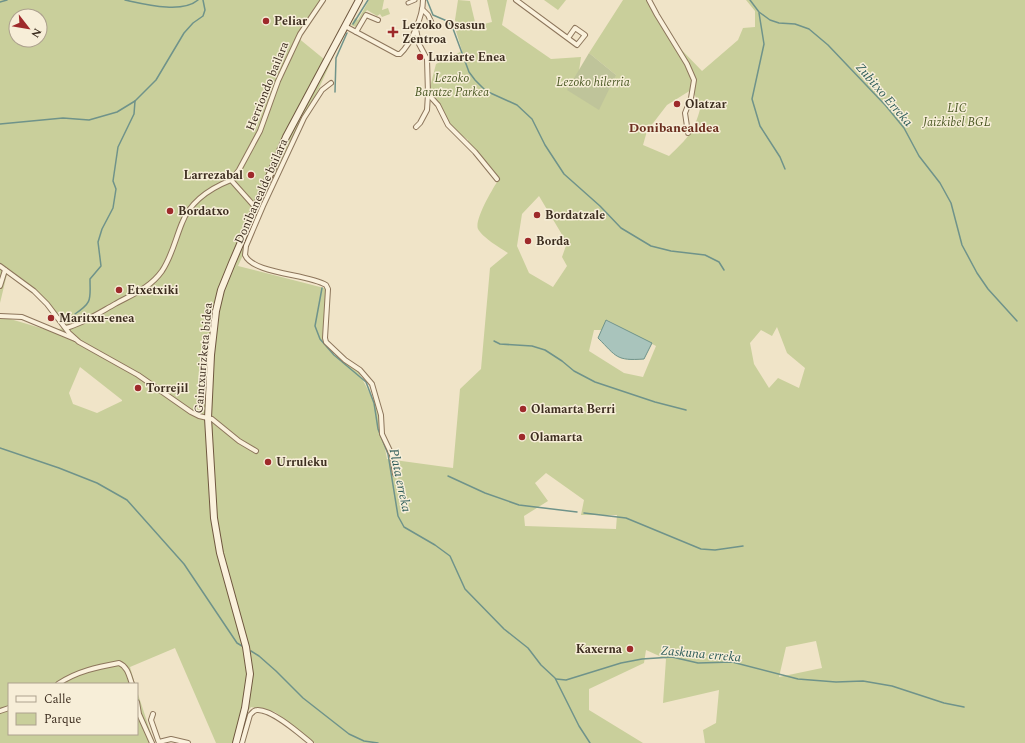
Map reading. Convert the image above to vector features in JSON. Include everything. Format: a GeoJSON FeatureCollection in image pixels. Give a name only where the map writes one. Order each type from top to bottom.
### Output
{"type":"FeatureCollection","features":[{"type":"Feature","properties":{"kind":"main road","name":"Gaintxurizketa bidea"},"geometry":{"type":"LineString","coordinates":[[236,743],[249,686],[250,665],[220,554],[214,512],[208,418],[211,355],[218,299],[255,207],[286,137],[359,0]]}},
{"type":"Feature","properties":{"kind":"street","name":"Herriondo bailara"},"geometry":{"type":"LineString","coordinates":[[232,180],[260,132],[278,81],[300,34],[323,0]]}},
{"type":"Feature","properties":{"kind":"street"},"geometry":{"type":"LineString","coordinates":[[408,3],[415,0]]}},
{"type":"Feature","properties":{"kind":"street"},"geometry":{"type":"LineString","coordinates":[[345,26],[394,53],[401,53],[416,29],[422,9],[422,0]]}},
{"type":"Feature","properties":{"kind":"street"},"geometry":{"type":"LineString","coordinates":[[516,0],[568,38]]}},
{"type":"Feature","properties":{"kind":"street"},"geometry":{"type":"LineString","coordinates":[[649,0],[656,15],[687,64],[694,80],[691,98],[685,113],[688,133]]}},
{"type":"Feature","properties":{"kind":"street"},"geometry":{"type":"LineString","coordinates":[[422,9],[428,15],[433,26]]}},
{"type":"Feature","properties":{"kind":"street"},"geometry":{"type":"LineString","coordinates":[[356,32],[366,15],[378,20]]}},
{"type":"Feature","properties":{"kind":"street"},"geometry":{"type":"LineString","coordinates":[[416,29],[420,44],[427,59],[428,94],[427,110],[416,127]]}},
{"type":"Feature","properties":{"kind":"street","name":"Donibanealde bailara"},"geometry":{"type":"LineString","coordinates":[[331,83],[322,90],[304,118],[263,206],[246,246],[245,256],[250,263],[258,266],[285,274],[313,279],[326,285],[328,289],[326,342],[345,360],[360,370],[372,384],[381,415],[382,434],[392,455],[395,474]]}},
{"type":"Feature","properties":{"kind":"street"},"geometry":{"type":"LineString","coordinates":[[428,94],[438,105],[448,125],[475,152],[497,179]]}},
{"type":"Feature","properties":{"kind":"street"},"geometry":{"type":"LineString","coordinates":[[66,328],[90,320],[148,286],[160,273],[170,258],[182,222],[188,211],[203,196],[217,187],[232,180],[255,207]]}},
{"type":"Feature","properties":{"kind":"street"},"geometry":{"type":"LineString","coordinates":[[0,266],[34,290],[75,339]]}},
{"type":"Feature","properties":{"kind":"street"},"geometry":{"type":"LineString","coordinates":[[0,286],[5,270]]}},
{"type":"Feature","properties":{"kind":"street"},"geometry":{"type":"LineString","coordinates":[[0,316],[22,317],[75,339],[140,376],[187,409],[199,416],[216,422],[243,444],[256,451]]}},
{"type":"Feature","properties":{"kind":"street"},"geometry":{"type":"LineString","coordinates":[[60,683],[80,672],[120,663],[124,665],[127,670],[132,683]]}},
{"type":"Feature","properties":{"kind":"street"},"geometry":{"type":"LineString","coordinates":[[138,708],[139,714],[152,743]]}},
{"type":"Feature","properties":{"kind":"street"},"geometry":{"type":"LineString","coordinates":[[242,743],[250,715],[252,712],[257,710],[273,715],[282,720],[311,743]]}},
{"type":"Feature","properties":{"kind":"street"},"geometry":{"type":"LineString","coordinates":[[153,714],[152,720],[159,742],[171,739],[188,743]]}},
{"type":"Feature","properties":{"kind":"green space"},"geometry":{"type":"Polygon","coordinates":[[[0,0],[323,0],[297,37],[330,64],[238,266],[328,289],[325,339],[334,355],[358,371],[377,407],[387,459],[453,468],[460,389],[481,369],[490,268],[508,253],[487,239],[478,229],[481,212],[499,179],[468,142],[468,140],[450,125],[429,91],[436,64],[462,51],[456,31],[492,22],[487,0],[507,0],[502,25],[551,59],[581,57],[579,71],[616,75],[589,53],[623,0],[651,0],[672,40],[702,71],[738,40],[743,28],[755,27],[755,11],[746,0],[1025,0],[1025,743],[705,743],[703,730],[716,723],[719,690],[663,703],[666,659],[646,650],[644,663],[589,689],[589,710],[643,743],[315,743],[275,712],[251,707],[246,713],[238,743],[216,743],[175,648],[130,667],[135,683],[8,683],[8,735],[138,735],[138,694],[154,743],[0,743],[0,316],[51,331],[63,328],[42,298],[7,274],[0,303],[0,0]],[[691,90],[667,105],[647,131],[643,145],[669,156],[690,134],[699,114],[701,105],[691,90]],[[539,196],[522,214],[517,246],[529,273],[553,287],[567,266],[562,257],[567,243],[539,196]],[[607,320],[602,330],[594,330],[589,351],[624,373],[643,377],[656,346],[607,320]],[[777,327],[772,336],[761,330],[750,343],[754,364],[769,388],[778,378],[799,388],[805,368],[787,353],[777,327]],[[80,367],[69,393],[73,404],[97,413],[122,401],[122,400],[80,367]],[[546,473],[535,483],[548,501],[524,516],[525,526],[616,529],[617,515],[581,515],[584,500],[546,473]],[[816,641],[786,647],[779,677],[822,668],[816,641]]]}},
{"type":"Feature","properties":{"kind":"green space"},"geometry":{"type":"Polygon","coordinates":[[[369,0],[384,0],[382,10],[388,8],[390,14],[382,17],[380,14],[377,16],[367,10],[356,27],[351,25],[355,18],[358,20],[369,0]]]}},
{"type":"Feature","properties":{"kind":"green space"},"geometry":{"type":"Polygon","coordinates":[[[458,0],[470,1],[475,22],[458,27],[455,20],[458,0]]]}},
{"type":"Feature","properties":{"kind":"green space"},"geometry":{"type":"Polygon","coordinates":[[[544,0],[566,0],[558,10],[544,0]]]}},
{"type":"Feature","properties":{"kind":"green space","name":"Lezoko hilerria"},"geometry":{"type":"Polygon","coordinates":[[[589,53],[616,75],[599,110],[567,90],[589,53]]]}},
{"type":"Feature","properties":{"kind":"water"},"geometry":{"type":"Polygon","coordinates":[[[606,320],[652,343],[644,359],[622,358],[609,350],[598,338],[606,320]]]}},
{"type":"Feature","properties":{"kind":"waterway"},"geometry":{"type":"LineString","coordinates":[[0,2],[7,0]]}},
{"type":"Feature","properties":{"kind":"waterway"},"geometry":{"type":"LineString","coordinates":[[125,0],[163,7],[183,6],[198,0]]}},
{"type":"Feature","properties":{"kind":"waterway"},"geometry":{"type":"LineString","coordinates":[[0,124],[63,118],[89,120],[117,112],[135,101],[156,80],[184,33],[193,23],[203,16],[205,10],[203,0]]}},
{"type":"Feature","properties":{"kind":"waterway"},"geometry":{"type":"LineString","coordinates":[[353,24],[368,0]]}},
{"type":"Feature","properties":{"kind":"waterway"},"geometry":{"type":"LineString","coordinates":[[427,0],[433,15],[447,21],[452,26],[469,72],[475,80],[486,91],[517,105],[532,119],[545,145],[564,174],[600,206],[621,228],[651,246],[671,251],[705,255],[719,262],[724,270]]}},
{"type":"Feature","properties":{"kind":"waterway","name":"Zubitxo Erreka"},"geometry":{"type":"LineString","coordinates":[[750,0],[759,12],[770,20],[779,23],[795,24],[809,29],[828,45],[886,106],[904,128],[919,156],[940,183],[951,203],[962,245],[977,273],[988,289],[1017,321]]}},
{"type":"Feature","properties":{"kind":"waterway"},"geometry":{"type":"LineString","coordinates":[[759,13],[764,44],[752,99],[760,126],[780,157],[785,169]]}},
{"type":"Feature","properties":{"kind":"waterway"},"geometry":{"type":"LineString","coordinates":[[335,92],[336,58],[347,33]]}},
{"type":"Feature","properties":{"kind":"waterway"},"geometry":{"type":"LineString","coordinates":[[75,314],[88,303],[90,296],[90,279],[101,266],[98,242],[102,229],[113,208],[116,189],[113,181],[118,147],[134,114],[135,101]]}},
{"type":"Feature","properties":{"kind":"waterway","name":"Plata erreka"},"geometry":{"type":"LineString","coordinates":[[322,288],[315,326],[320,339],[334,355],[366,382],[374,403],[378,429],[388,454],[398,516],[404,527],[435,545],[450,556],[465,589],[504,629],[528,648],[541,665],[555,678],[579,726],[590,743]]}},
{"type":"Feature","properties":{"kind":"waterway"},"geometry":{"type":"LineString","coordinates":[[494,341],[500,344],[532,346],[545,350],[574,371],[595,382],[655,402],[686,410]]}},
{"type":"Feature","properties":{"kind":"waterway"},"geometry":{"type":"LineString","coordinates":[[0,448],[59,468],[97,483],[127,500],[184,564],[237,643],[242,646]]}},
{"type":"Feature","properties":{"kind":"waterway"},"geometry":{"type":"LineString","coordinates":[[448,476],[485,493],[519,505],[577,512]]}},
{"type":"Feature","properties":{"kind":"waterway"},"geometry":{"type":"LineString","coordinates":[[584,513],[626,518],[701,549],[715,550],[743,546]]}},
{"type":"Feature","properties":{"kind":"waterway"},"geometry":{"type":"LineString","coordinates":[[251,651],[276,671],[303,698],[349,734],[364,741],[378,743]]}},
{"type":"Feature","properties":{"kind":"waterway","name":"Zaskuna erreka"},"geometry":{"type":"LineString","coordinates":[[556,679],[566,680],[621,663],[642,659],[672,657],[698,663],[732,662],[798,679],[836,682],[863,681],[892,686],[944,703],[964,707]]}},
{"type":"Feature","properties":{"kind":"place","name":"Peliar"},"geometry":{"type":"Point","coordinates":[266,21]}},
{"type":"Feature","properties":{"kind":"place","name":"Lezoko Osasun Zentroa"},"geometry":{"type":"Point","coordinates":[393,32]}},
{"type":"Feature","properties":{"kind":"place","name":"Luziarte Enea"},"geometry":{"type":"Point","coordinates":[420,57]}},
{"type":"Feature","properties":{"kind":"place","name":"Olatzar"},"geometry":{"type":"Point","coordinates":[677,104]}},
{"type":"Feature","properties":{"kind":"place","name":"Larrezabal"},"geometry":{"type":"Point","coordinates":[251,175]}},
{"type":"Feature","properties":{"kind":"place","name":"Bordatxo"},"geometry":{"type":"Point","coordinates":[170,211]}},
{"type":"Feature","properties":{"kind":"place","name":"Bordatzale"},"geometry":{"type":"Point","coordinates":[537,215]}},
{"type":"Feature","properties":{"kind":"place","name":"Borda"},"geometry":{"type":"Point","coordinates":[528,241]}},
{"type":"Feature","properties":{"kind":"place","name":"Etxetxiki"},"geometry":{"type":"Point","coordinates":[119,290]}},
{"type":"Feature","properties":{"kind":"place","name":"Maritxu-enea"},"geometry":{"type":"Point","coordinates":[51,318]}},
{"type":"Feature","properties":{"kind":"place","name":"Torrejil"},"geometry":{"type":"Point","coordinates":[138,388]}},
{"type":"Feature","properties":{"kind":"place","name":"Olamarta Berri"},"geometry":{"type":"Point","coordinates":[523,409]}},
{"type":"Feature","properties":{"kind":"place","name":"Olamarta"},"geometry":{"type":"Point","coordinates":[522,437]}},
{"type":"Feature","properties":{"kind":"place","name":"Urruleku"},"geometry":{"type":"Point","coordinates":[268,462]}},
{"type":"Feature","properties":{"kind":"place","name":"Kaxerna"},"geometry":{"type":"Point","coordinates":[630,649]}},
{"type":"Feature","properties":{"kind":"district","name":"Donibanealdea"},"geometry":{"type":"Point","coordinates":[674,127]}},
{"type":"Feature","properties":{"kind":"park label","name":"Lezoko Baratze Parkea"},"geometry":{"type":"Point","coordinates":[452,85]}},
{"type":"Feature","properties":{"kind":"park label","name":"LIC Jaizkibel BGL"},"geometry":{"type":"Point","coordinates":[957,115]}}]}
